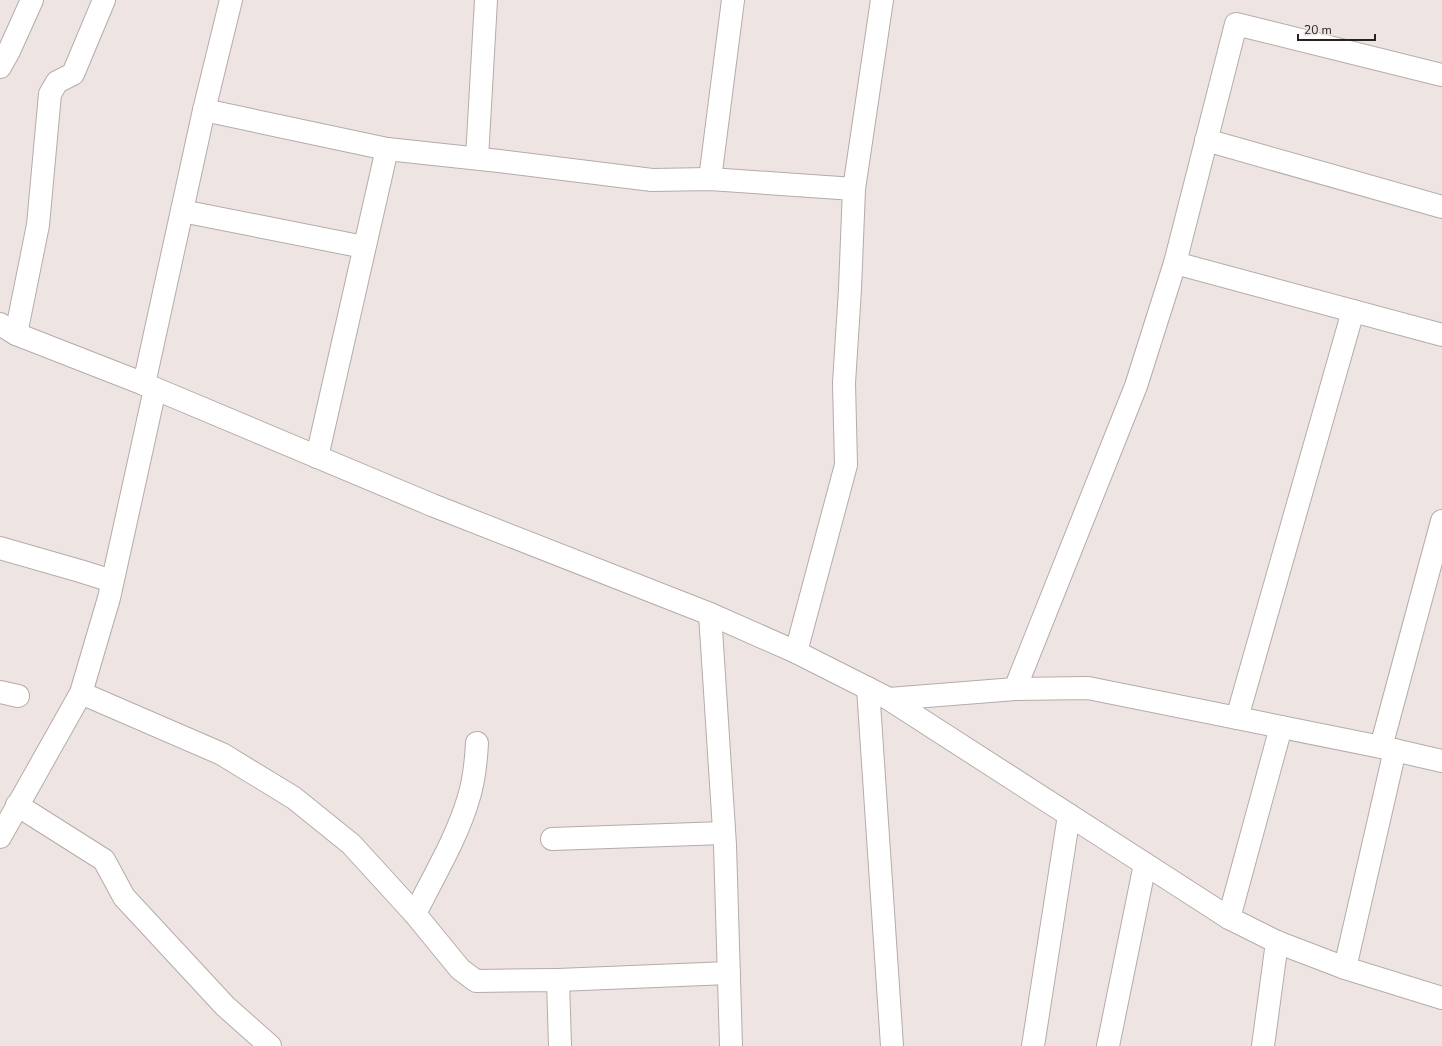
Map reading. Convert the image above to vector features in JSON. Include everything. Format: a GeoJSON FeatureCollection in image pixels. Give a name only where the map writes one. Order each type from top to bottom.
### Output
{"type":"FeatureCollection","features":[{"type":"Feature","properties":{"kind":"street"},"geometry":{"type":"LineString","coordinates":[[0,67],[9,51],[32,0]]}},
{"type":"Feature","properties":{"kind":"street"},"geometry":{"type":"LineString","coordinates":[[104,0],[73,74],[57,82],[50,94],[38,225],[8,329],[432,505],[710,614],[796,652],[889,699],[1229,918],[1277,942],[1346,968],[1442,998]]}},
{"type":"Feature","properties":{"kind":"street"},"geometry":{"type":"LineString","coordinates":[[0,837],[81,693],[109,598],[182,211],[204,110],[231,0]]}},
{"type":"Feature","properties":{"kind":"street"},"geometry":{"type":"LineString","coordinates":[[477,158],[486,0]]}},
{"type":"Feature","properties":{"kind":"street"},"geometry":{"type":"LineString","coordinates":[[710,179],[732,0]]}},
{"type":"Feature","properties":{"kind":"street"},"geometry":{"type":"LineString","coordinates":[[796,652],[846,465],[844,383],[854,189],[882,0]]}},
{"type":"Feature","properties":{"kind":"street"},"geometry":{"type":"LineString","coordinates":[[1015,689],[1136,386],[1175,263],[1236,24],[1442,75]]}},
{"type":"Feature","properties":{"kind":"street"},"geometry":{"type":"LineString","coordinates":[[204,110],[387,149],[477,158],[652,180],[710,179],[854,189]]}},
{"type":"Feature","properties":{"kind":"street"},"geometry":{"type":"LineString","coordinates":[[1206,140],[1442,206]]}},
{"type":"Feature","properties":{"kind":"street"},"geometry":{"type":"LineString","coordinates":[[317,457],[387,149]]}},
{"type":"Feature","properties":{"kind":"street"},"geometry":{"type":"LineString","coordinates":[[182,211],[364,247]]}},
{"type":"Feature","properties":{"kind":"street"},"geometry":{"type":"LineString","coordinates":[[1175,263],[1442,335]]}},
{"type":"Feature","properties":{"kind":"street"},"geometry":{"type":"LineString","coordinates":[[1237,718],[1354,311]]}},
{"type":"Feature","properties":{"kind":"street"},"geometry":{"type":"LineString","coordinates":[[1346,968],[1388,748],[1442,521]]}},
{"type":"Feature","properties":{"kind":"street"},"geometry":{"type":"LineString","coordinates":[[0,548],[112,581]]}},
{"type":"Feature","properties":{"kind":"street"},"geometry":{"type":"LineString","coordinates":[[710,614],[724,833],[731,1046]]}},
{"type":"Feature","properties":{"kind":"street"},"geometry":{"type":"LineString","coordinates":[[868,688],[892,1046]]}},
{"type":"Feature","properties":{"kind":"street"},"geometry":{"type":"LineString","coordinates":[[889,699],[1015,689],[1088,688],[1388,748],[1442,762]]}},
{"type":"Feature","properties":{"kind":"street"},"geometry":{"type":"LineString","coordinates":[[81,693],[222,754],[294,798],[351,844],[415,914],[460,969],[476,981],[558,980],[729,973]]}},
{"type":"Feature","properties":{"kind":"street"},"geometry":{"type":"LineString","coordinates":[[1229,918],[1281,727]]}},
{"type":"Feature","properties":{"kind":"street"},"geometry":{"type":"LineString","coordinates":[[415,914],[455,833],[468,800],[476,765],[477,743]]}},
{"type":"Feature","properties":{"kind":"street"},"geometry":{"type":"LineString","coordinates":[[17,805],[104,860],[124,897],[224,1006],[270,1046]]}},
{"type":"Feature","properties":{"kind":"street"},"geometry":{"type":"LineString","coordinates":[[1033,1046],[1069,815]]}},
{"type":"Feature","properties":{"kind":"street"},"geometry":{"type":"LineString","coordinates":[[552,839],[724,833]]}},
{"type":"Feature","properties":{"kind":"street"},"geometry":{"type":"LineString","coordinates":[[1108,1046],[1145,864]]}},
{"type":"Feature","properties":{"kind":"street"},"geometry":{"type":"LineString","coordinates":[[1263,1046],[1277,942]]}},
{"type":"Feature","properties":{"kind":"street"},"geometry":{"type":"LineString","coordinates":[[558,980],[560,1046]]}}]}
